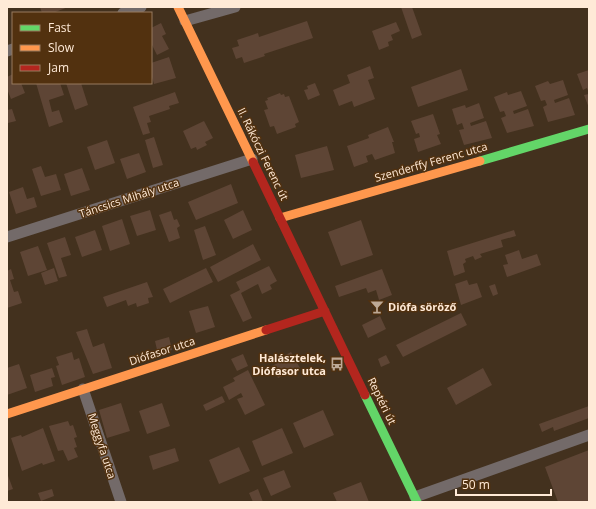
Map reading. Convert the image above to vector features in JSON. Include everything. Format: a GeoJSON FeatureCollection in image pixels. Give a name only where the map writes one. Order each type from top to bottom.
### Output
{"type":"FeatureCollection","features":[{"type":"Feature","properties":{"kind":"street"},"geometry":{"type":"LineString","coordinates":[[126,12],[141,7]]}},
{"type":"Feature","properties":{"kind":"street","name":"II. Rákóczi Ferenc út"},"geometry":{"type":"LineString","coordinates":[[178,7],[325,311]]}},
{"type":"Feature","properties":{"kind":"street"},"geometry":{"type":"LineString","coordinates":[[186,22],[235,7]]}},
{"type":"Feature","properties":{"kind":"street","name":"Szenderffy Ferenc utca"},"geometry":{"type":"LineString","coordinates":[[280,218],[589,129]]}},
{"type":"Feature","properties":{"kind":"street","name":"Táncsics Mihály utca"},"geometry":{"type":"LineString","coordinates":[[7,237],[252,159]]}},
{"type":"Feature","properties":{"kind":"street","name":"Diófasor utca"},"geometry":{"type":"LineString","coordinates":[[7,414],[325,311]]}},
{"type":"Feature","properties":{"kind":"street","name":"Reptéri út"},"geometry":{"type":"LineString","coordinates":[[325,311],[416,499]]}},
{"type":"Feature","properties":{"kind":"street","name":"Meggyfa utca"},"geometry":{"type":"LineString","coordinates":[[83,389],[121,502]]}},
{"type":"Feature","properties":{"kind":"street"},"geometry":{"type":"LineString","coordinates":[[416,499],[589,435]]}},
{"type":"Feature","properties":{"kind":"building"},"geometry":{"type":"Polygon","coordinates":[[[40,7],[68,7],[56,12],[42,12],[40,7]]]}},
{"type":"Feature","properties":{"kind":"building"},"geometry":{"type":"Polygon","coordinates":[[[401,7],[412,7],[422,35],[412,39],[401,7]]]}},
{"type":"Feature","properties":{"kind":"building"},"geometry":{"type":"Polygon","coordinates":[[[307,21],[313,38],[264,54],[265,56],[244,63],[242,57],[236,59],[232,48],[239,46],[237,40],[258,33],[259,37],[307,21]]]}},
{"type":"Feature","properties":{"kind":"building"},"geometry":{"type":"Polygon","coordinates":[[[396,22],[400,31],[391,35],[393,40],[388,42],[389,46],[379,50],[372,31],[396,22]]]}},
{"type":"Feature","properties":{"kind":"building"},"geometry":{"type":"Polygon","coordinates":[[[161,23],[166,34],[162,36],[169,49],[157,55],[152,45],[152,28],[161,23]]]}},
{"type":"Feature","properties":{"kind":"building"},"geometry":{"type":"Polygon","coordinates":[[[169,57],[176,78],[154,84],[152,77],[152,63],[169,57]]]}},
{"type":"Feature","properties":{"kind":"building"},"geometry":{"type":"Polygon","coordinates":[[[370,66],[374,78],[368,80],[375,99],[354,107],[352,101],[339,106],[333,90],[350,83],[347,75],[370,66]]]}},
{"type":"Feature","properties":{"kind":"building"},"geometry":{"type":"Polygon","coordinates":[[[461,69],[468,90],[418,107],[411,87],[461,69]]]}},
{"type":"Feature","properties":{"kind":"building"},"geometry":{"type":"Polygon","coordinates":[[[589,70],[589,93],[587,88],[583,90],[577,74],[589,70]]]}},
{"type":"Feature","properties":{"kind":"building"},"geometry":{"type":"Polygon","coordinates":[[[12,74],[12,84],[21,84],[25,93],[11,99],[7,89],[7,77],[12,74]]]}},
{"type":"Feature","properties":{"kind":"building"},"geometry":{"type":"Polygon","coordinates":[[[563,80],[568,95],[554,100],[555,103],[569,98],[575,115],[548,122],[543,107],[547,105],[545,100],[541,101],[535,86],[548,81],[550,84],[563,80]]]}},
{"type":"Feature","properties":{"kind":"building"},"geometry":{"type":"Polygon","coordinates":[[[315,83],[320,95],[308,100],[304,90],[308,89],[307,86],[315,83]]]}},
{"type":"Feature","properties":{"kind":"building"},"geometry":{"type":"Polygon","coordinates":[[[36,84],[60,84],[64,95],[49,100],[52,112],[59,110],[63,122],[49,127],[36,84]]]}},
{"type":"Feature","properties":{"kind":"building"},"geometry":{"type":"Polygon","coordinates":[[[66,84],[81,84],[88,105],[75,110],[66,84]]]}},
{"type":"Feature","properties":{"kind":"building"},"geometry":{"type":"Polygon","coordinates":[[[521,91],[527,106],[513,111],[514,114],[528,109],[534,126],[507,133],[501,118],[506,116],[504,111],[500,112],[494,97],[507,92],[508,95],[521,91]]]}},
{"type":"Feature","properties":{"kind":"building"},"geometry":{"type":"Polygon","coordinates":[[[175,92],[179,103],[169,106],[170,109],[149,116],[151,122],[147,123],[150,133],[143,135],[133,107],[175,92]]]}},
{"type":"Feature","properties":{"kind":"building"},"geometry":{"type":"Polygon","coordinates":[[[280,93],[281,95],[284,94],[285,97],[289,96],[299,122],[295,124],[296,127],[277,134],[274,126],[270,127],[264,110],[268,109],[265,101],[268,100],[267,98],[280,93]]]}},
{"type":"Feature","properties":{"kind":"building"},"geometry":{"type":"Polygon","coordinates":[[[589,94],[589,108],[584,95],[589,94]]]}},
{"type":"Feature","properties":{"kind":"building"},"geometry":{"type":"Polygon","coordinates":[[[479,103],[484,118],[470,123],[471,126],[486,121],[492,138],[464,145],[459,130],[464,129],[462,123],[457,125],[452,109],[465,105],[466,108],[479,103]]]}},
{"type":"Feature","properties":{"kind":"building"},"geometry":{"type":"Polygon","coordinates":[[[12,109],[16,121],[8,123],[7,110],[12,109]]]}},
{"type":"Feature","properties":{"kind":"building"},"geometry":{"type":"Polygon","coordinates":[[[433,114],[440,134],[437,135],[441,144],[418,152],[414,139],[420,137],[419,133],[416,134],[411,121],[433,114]]]}},
{"type":"Feature","properties":{"kind":"building"},"geometry":{"type":"Polygon","coordinates":[[[204,121],[213,138],[205,142],[207,145],[197,150],[196,147],[191,149],[183,131],[204,121]]]}},
{"type":"Feature","properties":{"kind":"building"},"geometry":{"type":"Polygon","coordinates":[[[388,127],[394,142],[392,142],[395,153],[375,160],[372,154],[366,156],[368,162],[354,167],[347,146],[369,138],[368,135],[388,127]]]}},
{"type":"Feature","properties":{"kind":"building"},"geometry":{"type":"Polygon","coordinates":[[[154,137],[163,165],[153,168],[145,140],[154,137]]]}},
{"type":"Feature","properties":{"kind":"building"},"geometry":{"type":"Polygon","coordinates":[[[107,140],[115,163],[95,170],[87,147],[107,140]]]}},
{"type":"Feature","properties":{"kind":"building"},"geometry":{"type":"Polygon","coordinates":[[[327,146],[334,170],[301,178],[295,155],[327,146]]]}},
{"type":"Feature","properties":{"kind":"building"},"geometry":{"type":"Polygon","coordinates":[[[139,153],[146,172],[127,179],[120,159],[139,153]]]}},
{"type":"Feature","properties":{"kind":"building"},"geometry":{"type":"Polygon","coordinates":[[[41,166],[45,177],[56,174],[61,190],[41,196],[32,169],[41,166]]]}},
{"type":"Feature","properties":{"kind":"building"},"geometry":{"type":"Polygon","coordinates":[[[82,168],[90,190],[71,196],[64,174],[82,168]]]}},
{"type":"Feature","properties":{"kind":"building"},"geometry":{"type":"Polygon","coordinates":[[[231,184],[238,203],[196,220],[188,202],[231,184]]]}},
{"type":"Feature","properties":{"kind":"building"},"geometry":{"type":"Polygon","coordinates":[[[23,187],[27,199],[34,197],[37,207],[16,214],[9,192],[23,187]]]}},
{"type":"Feature","properties":{"kind":"building"},"geometry":{"type":"Polygon","coordinates":[[[150,210],[156,230],[137,236],[130,216],[150,210]]]}},
{"type":"Feature","properties":{"kind":"building"},"geometry":{"type":"Polygon","coordinates":[[[243,210],[252,230],[233,239],[224,220],[243,210]]]}},
{"type":"Feature","properties":{"kind":"building"},"geometry":{"type":"Polygon","coordinates":[[[171,211],[174,220],[177,219],[180,226],[177,228],[180,238],[169,242],[159,215],[171,211]]]}},
{"type":"Feature","properties":{"kind":"building"},"geometry":{"type":"Polygon","coordinates":[[[122,219],[130,244],[110,251],[102,226],[122,219]]]}},
{"type":"Feature","properties":{"kind":"building"},"geometry":{"type":"Polygon","coordinates":[[[361,220],[373,255],[341,266],[328,232],[361,220]]]}},
{"type":"Feature","properties":{"kind":"building"},"geometry":{"type":"Polygon","coordinates":[[[205,226],[216,255],[203,260],[194,230],[205,226]]]}},
{"type":"Feature","properties":{"kind":"building"},"geometry":{"type":"Polygon","coordinates":[[[95,230],[102,250],[82,257],[75,237],[95,230]]]}},
{"type":"Feature","properties":{"kind":"building"},"geometry":{"type":"Polygon","coordinates":[[[514,230],[516,236],[501,240],[503,247],[480,254],[482,257],[475,260],[473,256],[465,259],[466,262],[463,264],[465,272],[454,276],[447,251],[514,230]]]}},
{"type":"Feature","properties":{"kind":"building"},"geometry":{"type":"Polygon","coordinates":[[[65,237],[71,255],[61,258],[67,276],[59,278],[47,243],[65,237]]]}},
{"type":"Feature","properties":{"kind":"building"},"geometry":{"type":"Polygon","coordinates":[[[253,244],[261,260],[218,282],[210,267],[253,244]]]}},
{"type":"Feature","properties":{"kind":"building"},"geometry":{"type":"Polygon","coordinates":[[[38,246],[47,270],[28,276],[20,252],[38,246]]]}},
{"type":"Feature","properties":{"kind":"building"},"geometry":{"type":"Polygon","coordinates":[[[519,250],[522,259],[537,254],[541,265],[507,277],[503,265],[508,264],[505,255],[519,250]]]}},
{"type":"Feature","properties":{"kind":"building"},"geometry":{"type":"Polygon","coordinates":[[[269,266],[277,281],[270,285],[272,289],[262,294],[258,284],[241,293],[252,318],[243,322],[230,295],[240,290],[236,282],[269,266]]]}},
{"type":"Feature","properties":{"kind":"building"},"geometry":{"type":"Polygon","coordinates":[[[54,268],[58,281],[45,285],[41,273],[54,268]]]}},
{"type":"Feature","properties":{"kind":"building"},"geometry":{"type":"Polygon","coordinates":[[[206,268],[213,282],[170,303],[163,289],[206,268]]]}},
{"type":"Feature","properties":{"kind":"building"},"geometry":{"type":"Polygon","coordinates":[[[11,269],[14,279],[10,280],[14,292],[18,291],[22,303],[7,308],[7,271],[11,269]]]}},
{"type":"Feature","properties":{"kind":"building"},"geometry":{"type":"Polygon","coordinates":[[[382,269],[392,295],[379,300],[376,290],[368,293],[366,288],[339,297],[335,286],[382,269]]]}},
{"type":"Feature","properties":{"kind":"building"},"geometry":{"type":"Polygon","coordinates":[[[467,280],[469,285],[477,283],[482,297],[461,305],[455,284],[467,280]]]}},
{"type":"Feature","properties":{"kind":"building"},"geometry":{"type":"Polygon","coordinates":[[[147,282],[153,297],[148,298],[149,303],[137,307],[136,303],[128,306],[126,300],[107,307],[103,297],[147,282]]]}},
{"type":"Feature","properties":{"kind":"building"},"geometry":{"type":"Polygon","coordinates":[[[495,284],[498,294],[493,296],[489,286],[495,284]]]}},
{"type":"Feature","properties":{"kind":"building"},"geometry":{"type":"Polygon","coordinates":[[[208,306],[215,327],[196,333],[189,311],[208,306]]]}},
{"type":"Feature","properties":{"kind":"building"},"geometry":{"type":"Polygon","coordinates":[[[461,313],[467,325],[403,357],[396,345],[461,313]]]}},
{"type":"Feature","properties":{"kind":"building"},"geometry":{"type":"Polygon","coordinates":[[[380,316],[386,329],[368,338],[362,325],[380,316]]]}},
{"type":"Feature","properties":{"kind":"building"},"geometry":{"type":"Polygon","coordinates":[[[87,329],[93,347],[104,343],[112,368],[93,374],[76,332],[87,329]]]}},
{"type":"Feature","properties":{"kind":"building"},"geometry":{"type":"Polygon","coordinates":[[[169,337],[172,350],[158,354],[155,341],[169,337]]]}},
{"type":"Feature","properties":{"kind":"building"},"geometry":{"type":"Polygon","coordinates":[[[72,352],[74,360],[79,358],[85,377],[62,385],[56,366],[59,365],[56,357],[72,352]]]}},
{"type":"Feature","properties":{"kind":"building"},"geometry":{"type":"Polygon","coordinates":[[[291,352],[300,368],[278,378],[272,366],[281,361],[280,358],[291,352]]]}},
{"type":"Feature","properties":{"kind":"building"},"geometry":{"type":"Polygon","coordinates":[[[243,354],[248,366],[237,371],[231,359],[243,354]]]}},
{"type":"Feature","properties":{"kind":"building"},"geometry":{"type":"Polygon","coordinates":[[[386,355],[390,363],[381,367],[378,359],[386,355]]]}},
{"type":"Feature","properties":{"kind":"building"},"geometry":{"type":"Polygon","coordinates":[[[19,364],[27,388],[7,395],[7,368],[19,364]]]}},
{"type":"Feature","properties":{"kind":"building"},"geometry":{"type":"Polygon","coordinates":[[[52,368],[55,377],[51,378],[53,386],[35,392],[30,375],[52,368]]]}},
{"type":"Feature","properties":{"kind":"building"},"geometry":{"type":"Polygon","coordinates":[[[483,368],[492,385],[456,405],[447,388],[483,368]]]}},
{"type":"Feature","properties":{"kind":"building"},"geometry":{"type":"Polygon","coordinates":[[[248,370],[265,405],[245,415],[237,399],[243,397],[241,393],[229,400],[223,387],[235,381],[233,378],[248,370]]]}},
{"type":"Feature","properties":{"kind":"building"},"geometry":{"type":"Polygon","coordinates":[[[222,396],[225,402],[206,411],[203,405],[222,396]]]}},
{"type":"Feature","properties":{"kind":"building"},"geometry":{"type":"Polygon","coordinates":[[[121,403],[130,431],[107,438],[99,410],[121,403]]]}},
{"type":"Feature","properties":{"kind":"building"},"geometry":{"type":"Polygon","coordinates":[[[162,403],[170,426],[147,434],[139,411],[162,403]]]}},
{"type":"Feature","properties":{"kind":"building"},"geometry":{"type":"Polygon","coordinates":[[[589,406],[589,418],[554,431],[553,427],[542,432],[539,424],[589,406]]]}},
{"type":"Feature","properties":{"kind":"building"},"geometry":{"type":"Polygon","coordinates":[[[323,410],[334,435],[304,448],[293,423],[323,410]]]}},
{"type":"Feature","properties":{"kind":"building"},"geometry":{"type":"Polygon","coordinates":[[[68,421],[70,426],[73,425],[77,437],[74,438],[77,447],[74,448],[78,457],[68,461],[63,450],[58,451],[49,426],[68,421]]]}},
{"type":"Feature","properties":{"kind":"building"},"geometry":{"type":"Polygon","coordinates":[[[43,428],[55,461],[43,465],[42,463],[22,471],[11,438],[21,435],[22,437],[43,428]]]}},
{"type":"Feature","properties":{"kind":"building"},"geometry":{"type":"Polygon","coordinates":[[[282,428],[293,453],[262,466],[252,441],[282,428]]]}},
{"type":"Feature","properties":{"kind":"building"},"geometry":{"type":"Polygon","coordinates":[[[239,447],[250,471],[219,484],[209,460],[239,447]]]}},
{"type":"Feature","properties":{"kind":"building"},"geometry":{"type":"Polygon","coordinates":[[[175,448],[179,461],[153,470],[149,456],[175,448]]]}},
{"type":"Feature","properties":{"kind":"building"},"geometry":{"type":"Polygon","coordinates":[[[589,450],[589,502],[558,502],[545,467],[589,450]]]}},
{"type":"Feature","properties":{"kind":"building"},"geometry":{"type":"Polygon","coordinates":[[[284,470],[291,487],[271,496],[263,478],[284,470]]]}},
{"type":"Feature","properties":{"kind":"building"},"geometry":{"type":"Polygon","coordinates":[[[7,473],[13,489],[7,491],[7,473]]]}},
{"type":"Feature","properties":{"kind":"building"},"geometry":{"type":"Polygon","coordinates":[[[361,482],[369,502],[337,502],[333,493],[361,482]]]}},
{"type":"Feature","properties":{"kind":"building"},"geometry":{"type":"Polygon","coordinates":[[[52,489],[54,496],[41,501],[38,493],[52,489]]]}},
{"type":"Feature","properties":{"kind":"building"},"geometry":{"type":"Polygon","coordinates":[[[258,489],[263,502],[253,502],[249,493],[258,489]]]}},
{"type":"Feature","properties":{"kind":"traffic: fast"},"geometry":{"type":"LineString","coordinates":[[480,161],[589,129]]}},
{"type":"Feature","properties":{"kind":"traffic: fast"},"geometry":{"type":"LineString","coordinates":[[365,395],[417,502]]}},
{"type":"Feature","properties":{"kind":"traffic: slow"},"geometry":{"type":"LineString","coordinates":[[178,7],[253,162]]}},
{"type":"Feature","properties":{"kind":"traffic: slow"},"geometry":{"type":"LineString","coordinates":[[280,218],[480,161]]}},
{"type":"Feature","properties":{"kind":"traffic: slow"},"geometry":{"type":"LineString","coordinates":[[7,414],[266,330]]}},
{"type":"Feature","properties":{"kind":"traffic: jam"},"geometry":{"type":"LineString","coordinates":[[253,162],[365,395]]}},
{"type":"Feature","properties":{"kind":"traffic: jam"},"geometry":{"type":"LineString","coordinates":[[266,330],[325,311]]}},
{"type":"Feature","properties":{"kind":"place","name":"Diófa söröző"},"geometry":{"type":"Point","coordinates":[377,307]}},
{"type":"Feature","properties":{"kind":"place","name":"Halásztelek, Diófasor utca"},"geometry":{"type":"Point","coordinates":[337,364]}}]}
